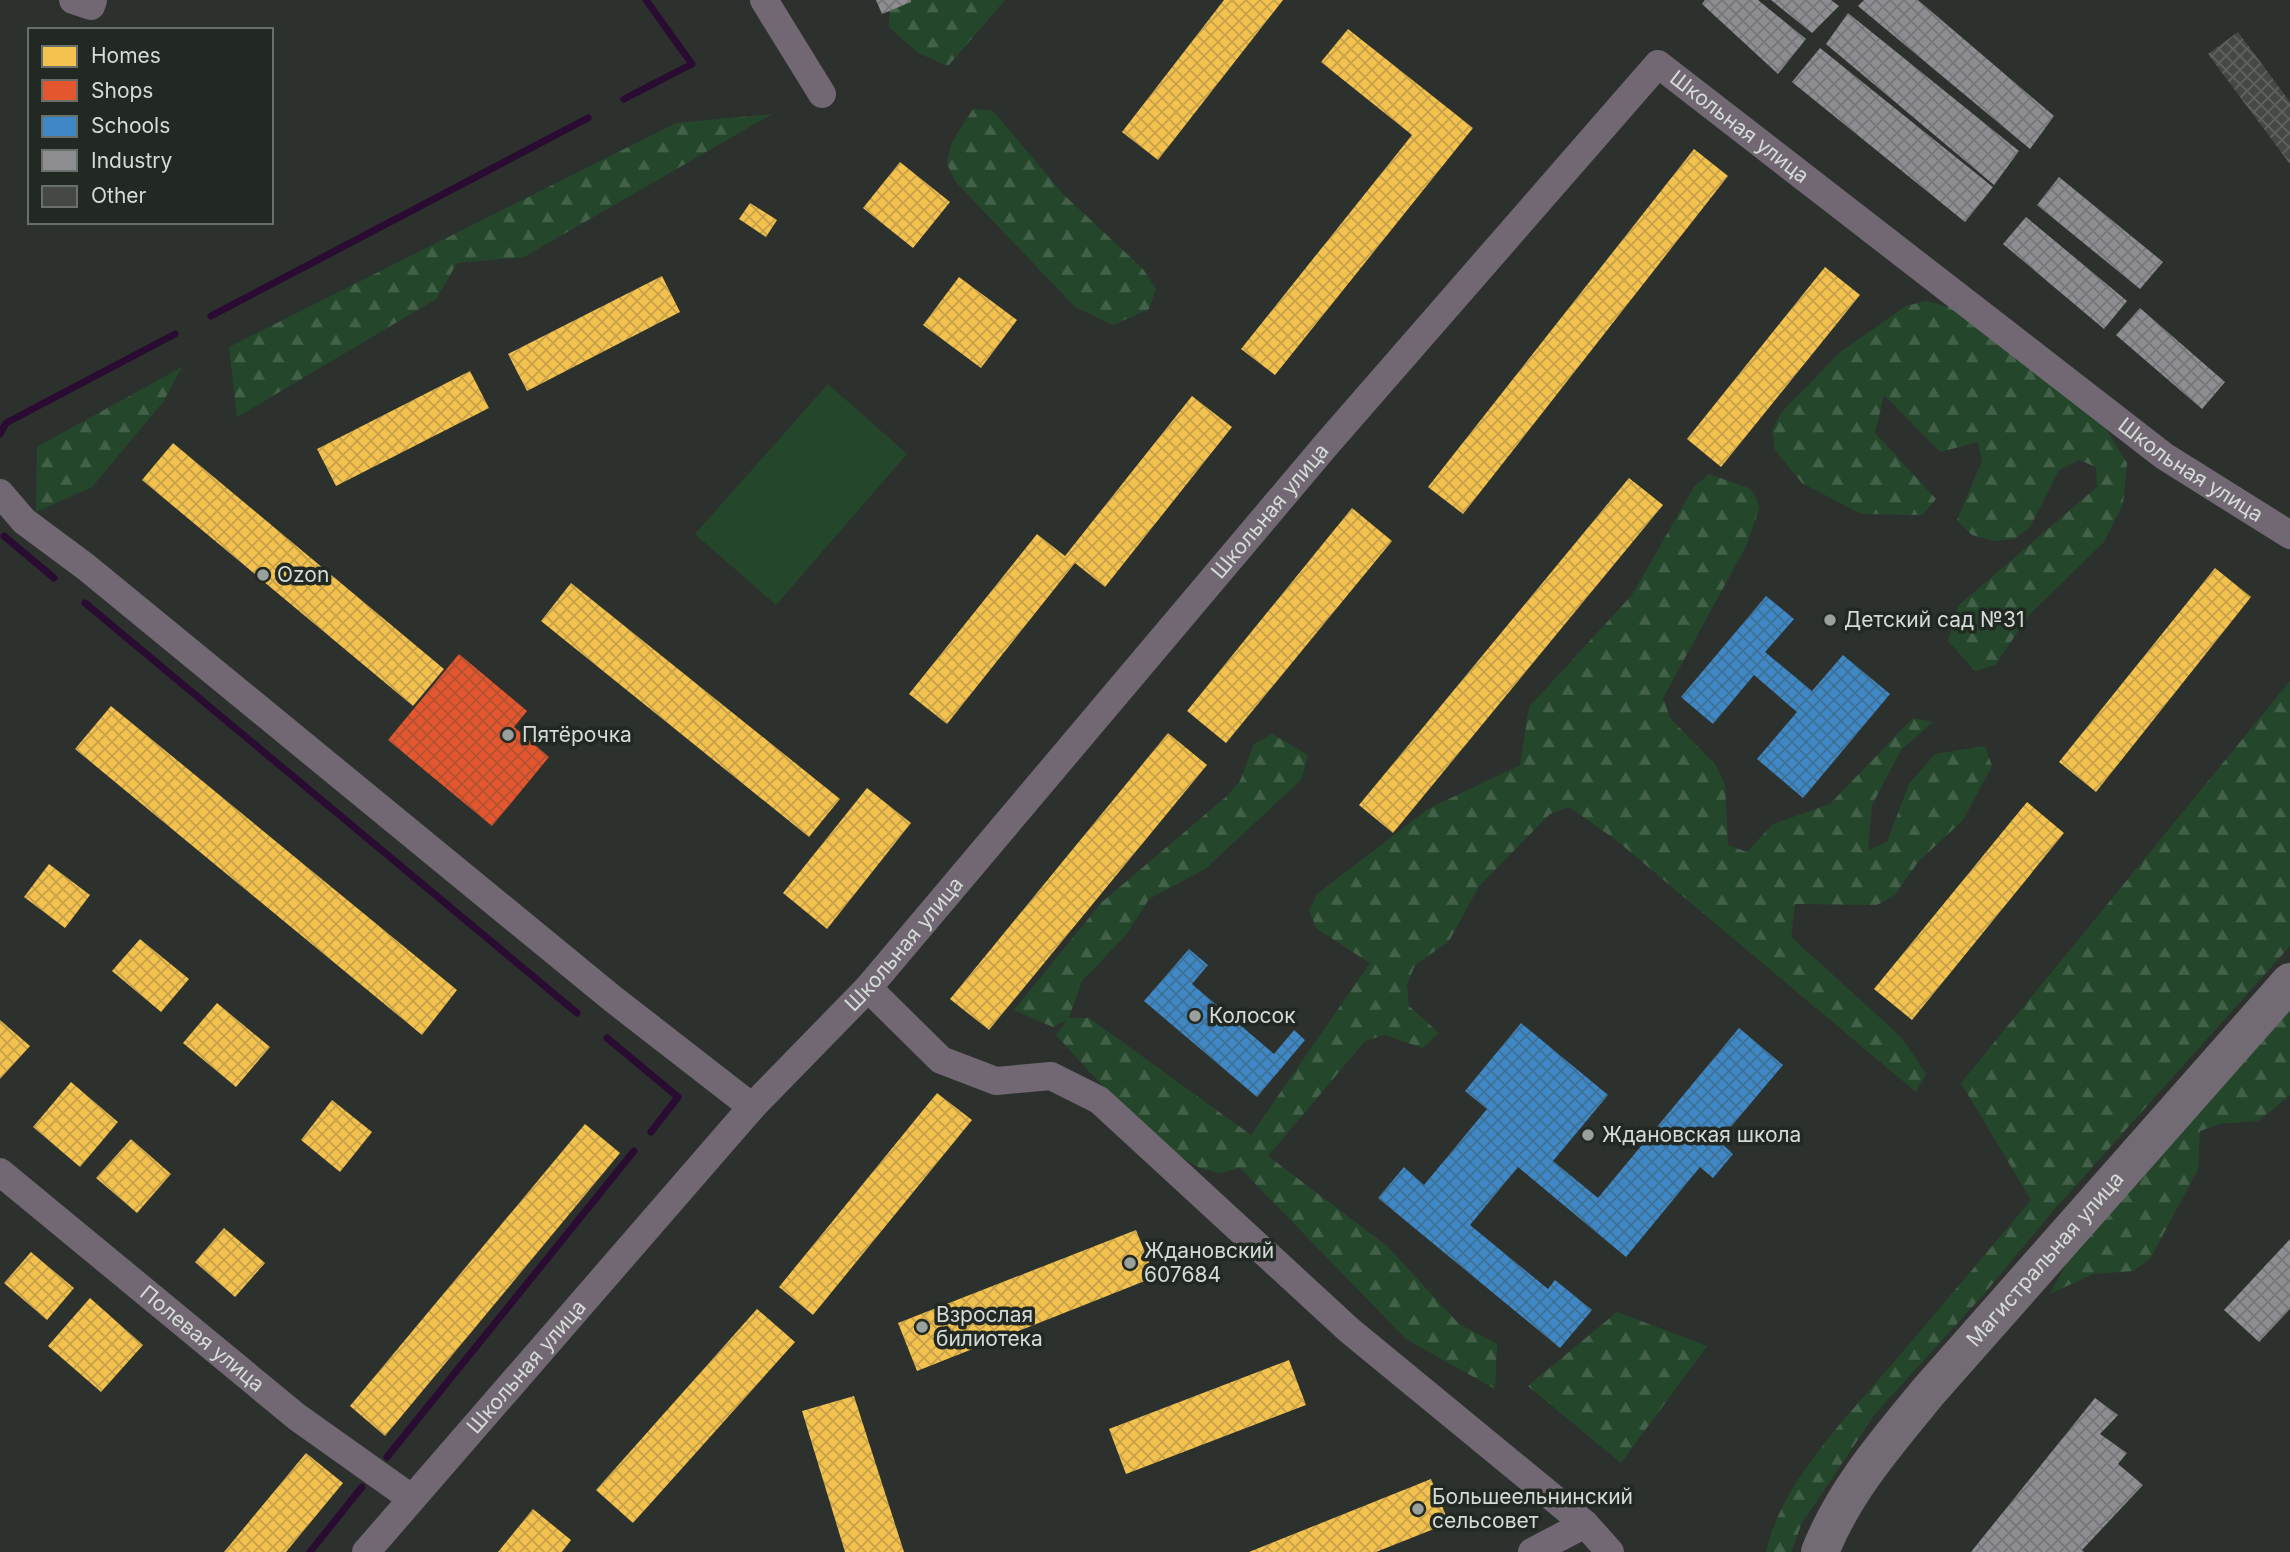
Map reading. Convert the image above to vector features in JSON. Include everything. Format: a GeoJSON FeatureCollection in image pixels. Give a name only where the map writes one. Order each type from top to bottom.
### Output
{"type":"FeatureCollection","features":[{"type":"Feature","properties":{"kind":"street"},"geometry":{"type":"LineString","coordinates":[[764,0],[822,94]]}},
{"type":"Feature","properties":{"kind":"street","name":"Школьная улица"},"geometry":{"type":"LineString","coordinates":[[366,1552],[752,1107],[868,988],[1326,445],[1658,64],[2164,456],[2290,535]]}},
{"type":"Feature","properties":{"kind":"street"},"geometry":{"type":"LineString","coordinates":[[0,493],[24,521],[86,568],[613,999],[752,1107]]}},
{"type":"Feature","properties":{"kind":"street","name":"Магистральная улица"},"geometry":{"type":"LineString","coordinates":[[1820,1552],[1851,1490],[1898,1429],[2290,982]]}},
{"type":"Feature","properties":{"kind":"street"},"geometry":{"type":"LineString","coordinates":[[868,988],[941,1060],[996,1081],[1051,1076],[1099,1100],[1349,1330],[1585,1524],[1611,1552]]}},
{"type":"Feature","properties":{"kind":"street","name":"Полевая улица"},"geometry":{"type":"LineString","coordinates":[[0,1172],[297,1418],[411,1498]]}},
{"type":"Feature","properties":{"kind":"street"},"geometry":{"type":"LineString","coordinates":[[1532,1552],[1585,1524]]}},
{"type":"Feature","properties":{"kind":"green space"},"geometry":{"type":"Polygon","coordinates":[[[890,0],[1005,0],[948,66],[918,53],[889,27],[890,0]]]}},
{"type":"Feature","properties":{"kind":"green space"},"geometry":{"type":"Polygon","coordinates":[[[973,109],[993,111],[1064,195],[1143,269],[1156,289],[1149,309],[1113,325],[1075,307],[956,182],[947,164],[951,144],[973,109]]]}},
{"type":"Feature","properties":{"kind":"green space"},"geometry":{"type":"Polygon","coordinates":[[[772,114],[524,257],[457,263],[436,299],[237,417],[229,347],[676,123],[772,114]]]}},
{"type":"Feature","properties":{"kind":"green space"},"geometry":{"type":"Polygon","coordinates":[[[1926,301],[1950,307],[2094,409],[2127,463],[2123,504],[2104,542],[2030,614],[1995,665],[1975,671],[1948,641],[1958,606],[2097,487],[2096,467],[2079,460],[2059,470],[2030,527],[2014,539],[1993,541],[1972,535],[1957,520],[1982,461],[1978,442],[1940,452],[1884,395],[1875,433],[1936,499],[1922,515],[1861,514],[1802,483],[1775,450],[1772,430],[1782,412],[1839,353],[1906,306],[1926,301]]]}},
{"type":"Feature","properties":{"kind":"green space"},"geometry":{"type":"Polygon","coordinates":[[[182,367],[163,402],[92,487],[36,512],[37,447],[182,367]]]}},
{"type":"Feature","properties":{"kind":"green space"},"geometry":{"type":"Polygon","coordinates":[[[828,384],[907,454],[776,605],[695,534],[828,384]]]}},
{"type":"Feature","properties":{"kind":"green space"},"geometry":{"type":"Polygon","coordinates":[[[1709,474],[1751,489],[1760,507],[1746,546],[1663,698],[1670,718],[1715,764],[1725,785],[1728,845],[1747,852],[1773,824],[1830,804],[1913,718],[1933,722],[1901,750],[1872,805],[1868,850],[1887,842],[1909,784],[1935,754],[1985,746],[1992,766],[1963,820],[1918,862],[1895,895],[1877,905],[1795,904],[1791,937],[1901,1037],[1926,1074],[1916,1092],[1616,840],[1569,807],[1550,814],[1479,886],[1449,941],[1415,965],[1407,984],[1409,1006],[1439,1033],[1423,1048],[1384,1035],[1365,1041],[1268,1156],[1387,1246],[1459,1324],[1497,1344],[1495,1389],[1406,1339],[1240,1168],[1220,1173],[1200,1168],[1150,1138],[1056,1035],[1067,1020],[1053,1027],[1014,1010],[1102,902],[1227,796],[1240,781],[1254,744],[1272,734],[1308,755],[1301,780],[1205,869],[1149,899],[1126,935],[1082,981],[1069,1018],[1089,1018],[1251,1135],[1370,963],[1317,929],[1309,911],[1317,894],[1428,809],[1520,765],[1529,707],[1632,595],[1694,487],[1709,474]]]}},
{"type":"Feature","properties":{"kind":"green space"},"geometry":{"type":"Polygon","coordinates":[[[2290,681],[2290,946],[1875,1414],[1802,1523],[1791,1552],[1766,1552],[1786,1501],[1818,1452],[2031,1200],[1961,1083],[2290,681]]]}},
{"type":"Feature","properties":{"kind":"green space"},"geometry":{"type":"Polygon","coordinates":[[[2290,998],[2290,1095],[2258,1121],[2219,1124],[2200,1131],[2198,1169],[2150,1259],[2133,1271],[2093,1274],[2050,1294],[2085,1229],[2290,998]]]}},
{"type":"Feature","properties":{"kind":"green space"},"geometry":{"type":"Polygon","coordinates":[[[1617,1312],[1707,1346],[1621,1463],[1528,1386],[1617,1312]]]}},
{"type":"Feature","properties":{"kind":"building: Homes"},"geometry":{"type":"Polygon","coordinates":[[[1224,0],[1283,0],[1158,160],[1122,132],[1224,0]]]}},
{"type":"Feature","properties":{"kind":"building: Homes"},"geometry":{"type":"Polygon","coordinates":[[[1348,29],[1473,128],[1275,375],[1241,349],[1412,135],[1321,62],[1348,29]]]}},
{"type":"Feature","properties":{"kind":"building: Homes"},"geometry":{"type":"Polygon","coordinates":[[[1694,149],[1728,176],[1463,514],[1428,487],[1694,149]]]}},
{"type":"Feature","properties":{"kind":"building: Homes"},"geometry":{"type":"Polygon","coordinates":[[[900,162],[950,202],[913,248],[863,208],[900,162]]]}},
{"type":"Feature","properties":{"kind":"building: Homes"},"geometry":{"type":"Polygon","coordinates":[[[750,203],[777,220],[766,237],[739,219],[750,203]]]}},
{"type":"Feature","properties":{"kind":"building: Homes"},"geometry":{"type":"Polygon","coordinates":[[[1825,267],[1860,295],[1721,467],[1687,439],[1825,267]]]}},
{"type":"Feature","properties":{"kind":"building: Homes"},"geometry":{"type":"Polygon","coordinates":[[[662,276],[680,312],[527,391],[508,354],[662,276]]]}},
{"type":"Feature","properties":{"kind":"building: Homes"},"geometry":{"type":"Polygon","coordinates":[[[959,277],[1017,320],[981,368],[923,325],[959,277]]]}},
{"type":"Feature","properties":{"kind":"building: Homes"},"geometry":{"type":"Polygon","coordinates":[[[470,371],[489,408],[336,486],[317,449],[470,371]]]}},
{"type":"Feature","properties":{"kind":"building: Homes"},"geometry":{"type":"Polygon","coordinates":[[[1192,396],[1232,427],[1105,587],[1075,563],[947,724],[909,694],[1037,534],[1065,556],[1192,396]]]}},
{"type":"Feature","properties":{"kind":"building: Homes"},"geometry":{"type":"Polygon","coordinates":[[[173,443],[444,669],[413,706],[142,480],[173,443]]]}},
{"type":"Feature","properties":{"kind":"building: Homes"},"geometry":{"type":"Polygon","coordinates":[[[1629,478],[1663,505],[1393,833],[1359,805],[1629,478]]]}},
{"type":"Feature","properties":{"kind":"building: Homes"},"geometry":{"type":"Polygon","coordinates":[[[1352,508],[1392,541],[1226,743],[1187,711],[1352,508]]]}},
{"type":"Feature","properties":{"kind":"building: Homes"},"geometry":{"type":"Polygon","coordinates":[[[2215,568],[2251,597],[2096,792],[2059,762],[2215,568]]]}},
{"type":"Feature","properties":{"kind":"building: Homes"},"geometry":{"type":"Polygon","coordinates":[[[571,583],[840,799],[809,837],[541,621],[571,583]]]}},
{"type":"Feature","properties":{"kind":"building: Homes"},"geometry":{"type":"Polygon","coordinates":[[[111,706],[457,990],[422,1035],[75,749],[111,706]]]}},
{"type":"Feature","properties":{"kind":"building: Homes"},"geometry":{"type":"Polygon","coordinates":[[[1168,733],[1207,765],[989,1030],[950,999],[1168,733]]]}},
{"type":"Feature","properties":{"kind":"building: Homes"},"geometry":{"type":"Polygon","coordinates":[[[867,788],[911,823],[827,929],[783,893],[867,788]]]}},
{"type":"Feature","properties":{"kind":"building: Homes"},"geometry":{"type":"Polygon","coordinates":[[[2027,802],[2064,833],[1912,1020],[1874,989],[2027,802]]]}},
{"type":"Feature","properties":{"kind":"building: Homes"},"geometry":{"type":"Polygon","coordinates":[[[49,864],[90,895],[65,928],[24,897],[49,864]]]}},
{"type":"Feature","properties":{"kind":"building: Homes"},"geometry":{"type":"Polygon","coordinates":[[[140,939],[189,979],[161,1012],[112,971],[140,939]]]}},
{"type":"Feature","properties":{"kind":"building: Homes"},"geometry":{"type":"Polygon","coordinates":[[[217,1003],[270,1047],[236,1087],[183,1043],[217,1003]]]}},
{"type":"Feature","properties":{"kind":"building: Homes"},"geometry":{"type":"Polygon","coordinates":[[[0,1020],[30,1046],[0,1079],[0,1020]]]}},
{"type":"Feature","properties":{"kind":"building: Homes"},"geometry":{"type":"Polygon","coordinates":[[[71,1082],[118,1122],[80,1167],[33,1127],[71,1082]]]}},
{"type":"Feature","properties":{"kind":"building: Homes"},"geometry":{"type":"Polygon","coordinates":[[[937,1093],[972,1120],[813,1315],[779,1287],[937,1093]]]}},
{"type":"Feature","properties":{"kind":"building: Homes"},"geometry":{"type":"Polygon","coordinates":[[[332,1100],[372,1132],[340,1172],[301,1140],[332,1100]]]}},
{"type":"Feature","properties":{"kind":"building: Homes"},"geometry":{"type":"Polygon","coordinates":[[[585,1124],[620,1153],[385,1436],[350,1406],[585,1124]]]}},
{"type":"Feature","properties":{"kind":"building: Homes"},"geometry":{"type":"Polygon","coordinates":[[[131,1139],[171,1174],[137,1213],[96,1178],[131,1139]]]}},
{"type":"Feature","properties":{"kind":"building: Homes"},"geometry":{"type":"Polygon","coordinates":[[[224,1228],[265,1263],[235,1297],[195,1262],[224,1228]]]}},
{"type":"Feature","properties":{"kind":"building: Homes"},"geometry":{"type":"Polygon","coordinates":[[[1136,1230],[1155,1277],[917,1371],[898,1323],[1136,1230]]]}},
{"type":"Feature","properties":{"kind":"building: Homes"},"geometry":{"type":"Polygon","coordinates":[[[31,1252],[74,1288],[47,1320],[4,1283],[31,1252]]]}},
{"type":"Feature","properties":{"kind":"building: Homes"},"geometry":{"type":"Polygon","coordinates":[[[90,1298],[143,1345],[101,1392],[48,1346],[90,1298]]]}},
{"type":"Feature","properties":{"kind":"building: Homes"},"geometry":{"type":"Polygon","coordinates":[[[757,1309],[795,1342],[633,1523],[596,1490],[757,1309]]]}},
{"type":"Feature","properties":{"kind":"building: Homes"},"geometry":{"type":"Polygon","coordinates":[[[1289,1360],[1306,1405],[1126,1474],[1109,1429],[1289,1360]]]}},
{"type":"Feature","properties":{"kind":"building: Homes"},"geometry":{"type":"Polygon","coordinates":[[[854,1396],[904,1552],[845,1552],[802,1411],[854,1396]]]}},
{"type":"Feature","properties":{"kind":"building: Homes"},"geometry":{"type":"Polygon","coordinates":[[[306,1453],[343,1483],[286,1552],[224,1552],[306,1453]]]}},
{"type":"Feature","properties":{"kind":"building: Homes"},"geometry":{"type":"Polygon","coordinates":[[[1431,1479],[1449,1523],[1376,1552],[1249,1552],[1431,1479]]]}},
{"type":"Feature","properties":{"kind":"building: Homes"},"geometry":{"type":"Polygon","coordinates":[[[533,1509],[571,1540],[562,1552],[498,1552],[533,1509]]]}},
{"type":"Feature","properties":{"kind":"building: Shops"},"geometry":{"type":"Polygon","coordinates":[[[459,654],[527,711],[514,727],[549,757],[492,826],[388,740],[459,654]]]}},
{"type":"Feature","properties":{"kind":"building: Schools"},"geometry":{"type":"Polygon","coordinates":[[[1766,596],[1794,619],[1765,652],[1812,691],[1843,655],[1890,694],[1803,798],[1757,759],[1797,712],[1754,675],[1713,724],[1681,697],[1766,596]]]}},
{"type":"Feature","properties":{"kind":"building: Schools","name":"Колосок"},"geometry":{"type":"Polygon","coordinates":[[[1189,949],[1208,965],[1192,984],[1274,1054],[1294,1030],[1305,1040],[1257,1097],[1144,1001],[1189,949]]]}},
{"type":"Feature","properties":{"kind":"building: Schools"},"geometry":{"type":"Polygon","coordinates":[[[1521,1023],[1608,1095],[1553,1161],[1598,1198],[1739,1028],[1783,1065],[1719,1141],[1733,1154],[1713,1178],[1700,1167],[1626,1257],[1518,1167],[1470,1225],[1548,1289],[1555,1280],[1592,1310],[1560,1348],[1378,1198],[1404,1167],[1424,1185],[1487,1109],[1465,1091],[1521,1023]]]}},
{"type":"Feature","properties":{"kind":"building: Industry"},"geometry":{"type":"Polygon","coordinates":[[[876,0],[911,0],[911,2],[882,14],[876,0]]]}},
{"type":"Feature","properties":{"kind":"building: Industry"},"geometry":{"type":"Polygon","coordinates":[[[1705,0],[1758,0],[1806,39],[1778,74],[1702,4],[1705,0]]]}},
{"type":"Feature","properties":{"kind":"building: Industry"},"geometry":{"type":"Polygon","coordinates":[[[1771,0],[1831,0],[1839,6],[1812,33],[1771,0]]]}},
{"type":"Feature","properties":{"kind":"building: Industry"},"geometry":{"type":"Polygon","coordinates":[[[1864,0],[1918,0],[2054,116],[2030,149],[1858,6],[1864,0]]]}},
{"type":"Feature","properties":{"kind":"building: Industry"},"geometry":{"type":"Polygon","coordinates":[[[1848,13],[2019,151],[1994,185],[1826,44],[1848,13]]]}},
{"type":"Feature","properties":{"kind":"building: Industry"},"geometry":{"type":"Polygon","coordinates":[[[1820,48],[1993,187],[1965,222],[1792,82],[1820,48]]]}},
{"type":"Feature","properties":{"kind":"building: Industry"},"geometry":{"type":"Polygon","coordinates":[[[2059,177],[2163,262],[2140,289],[2037,205],[2059,177]]]}},
{"type":"Feature","properties":{"kind":"building: Industry"},"geometry":{"type":"Polygon","coordinates":[[[2026,217],[2127,301],[2104,329],[2003,244],[2026,217]]]}},
{"type":"Feature","properties":{"kind":"building: Industry"},"geometry":{"type":"Polygon","coordinates":[[[2140,308],[2225,382],[2202,409],[2116,335],[2140,308]]]}},
{"type":"Feature","properties":{"kind":"building: Industry"},"geometry":{"type":"Polygon","coordinates":[[[2290,1239],[2290,1309],[2259,1342],[2224,1310],[2290,1239]]]}},
{"type":"Feature","properties":{"kind":"building: Industry"},"geometry":{"type":"Polygon","coordinates":[[[2095,1398],[2118,1415],[2100,1434],[2127,1453],[2118,1464],[2143,1485],[2082,1550],[2084,1552],[1971,1552],[2095,1398]]]}},
{"type":"Feature","properties":{"kind":"building: Other"},"geometry":{"type":"Polygon","coordinates":[[[2238,32],[2290,102],[2290,164],[2208,54],[2238,32]]]}},
{"type":"Feature","properties":{"kind":"waterway"},"geometry":{"type":"LineString","coordinates":[[624,99],[692,64],[646,0]]}},
{"type":"Feature","properties":{"kind":"waterway"},"geometry":{"type":"LineString","coordinates":[[211,316],[588,118]]}},
{"type":"Feature","properties":{"kind":"waterway"},"geometry":{"type":"LineString","coordinates":[[0,434],[6,423],[175,334]]}},
{"type":"Feature","properties":{"kind":"waterway"},"geometry":{"type":"LineString","coordinates":[[4,536],[54,578]]}},
{"type":"Feature","properties":{"kind":"waterway"},"geometry":{"type":"LineString","coordinates":[[85,603],[577,1013]]}},
{"type":"Feature","properties":{"kind":"waterway"},"geometry":{"type":"LineString","coordinates":[[607,1038],[678,1097],[651,1132]]}},
{"type":"Feature","properties":{"kind":"waterway"},"geometry":{"type":"LineString","coordinates":[[387,1457],[634,1151]]}},
{"type":"Feature","properties":{"kind":"waterway"},"geometry":{"type":"LineString","coordinates":[[310,1552],[362,1487]]}},
{"type":"Feature","properties":{"kind":"place","name":"Ozon"},"geometry":{"type":"Point","coordinates":[263,575]}},
{"type":"Feature","properties":{"kind":"place","name":"Детский сад №31"},"geometry":{"type":"Point","coordinates":[1830,620]}},
{"type":"Feature","properties":{"kind":"place","name":"Пятёрочка"},"geometry":{"type":"Point","coordinates":[508,735]}},
{"type":"Feature","properties":{"kind":"place","name":"Колосок"},"geometry":{"type":"Point","coordinates":[1195,1016]}},
{"type":"Feature","properties":{"kind":"place","name":"Ждановская школа"},"geometry":{"type":"Point","coordinates":[1588,1135]}},
{"type":"Feature","properties":{"kind":"place","name":"Ждановский 607684"},"geometry":{"type":"Point","coordinates":[1130,1263]}},
{"type":"Feature","properties":{"kind":"place","name":"Взрослая билиотека"},"geometry":{"type":"Point","coordinates":[922,1327]}},
{"type":"Feature","properties":{"kind":"place","name":"Большеельнинский сельсовет"},"geometry":{"type":"Point","coordinates":[1418,1509]}}]}
